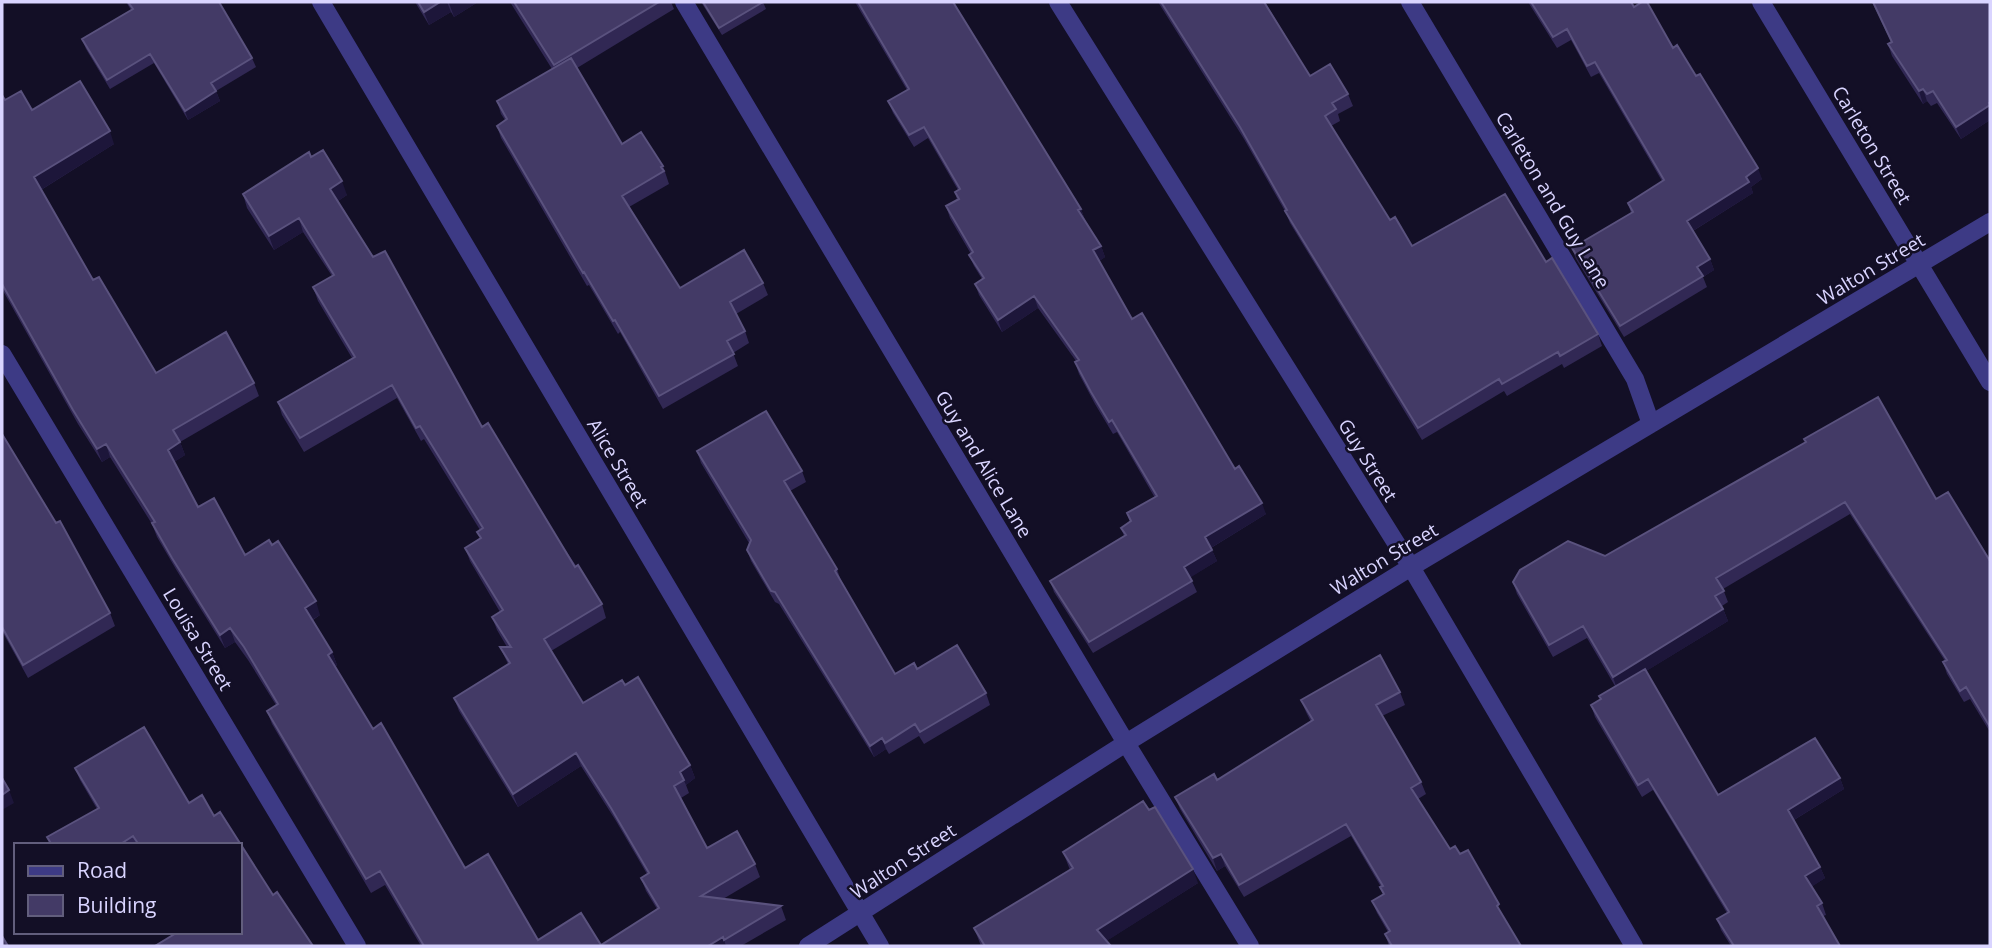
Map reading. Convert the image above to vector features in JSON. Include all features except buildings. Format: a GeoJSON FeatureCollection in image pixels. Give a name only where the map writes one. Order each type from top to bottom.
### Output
{"type":"FeatureCollection","features":[{"type":"Feature","properties":{"kind":"street","name":"Alice Street"},"geometry":{"type":"LineString","coordinates":[[321,2],[880,946]]}},
{"type":"Feature","properties":{"kind":"street","name":"Guy and Alice Lane"},"geometry":{"type":"LineString","coordinates":[[684,2],[1250,946]]}},
{"type":"Feature","properties":{"kind":"street","name":"Guy Street"},"geometry":{"type":"LineString","coordinates":[[1058,2],[1411,567],[1633,946]]}},
{"type":"Feature","properties":{"kind":"street","name":"Carleton and Guy Lane"},"geometry":{"type":"LineString","coordinates":[[1410,2],[1635,379],[1651,424]]}},
{"type":"Feature","properties":{"kind":"street","name":"Carleton Street"},"geometry":{"type":"LineString","coordinates":[[1761,2],[1990,383]]}},
{"type":"Feature","properties":{"kind":"street","name":"Walton Street"},"geometry":{"type":"LineString","coordinates":[[808,946],[1126,743],[1411,567],[1990,222]]}},
{"type":"Feature","properties":{"kind":"street","name":"Louisa Street"},"geometry":{"type":"LineString","coordinates":[[2,354],[357,946]]}}]}
